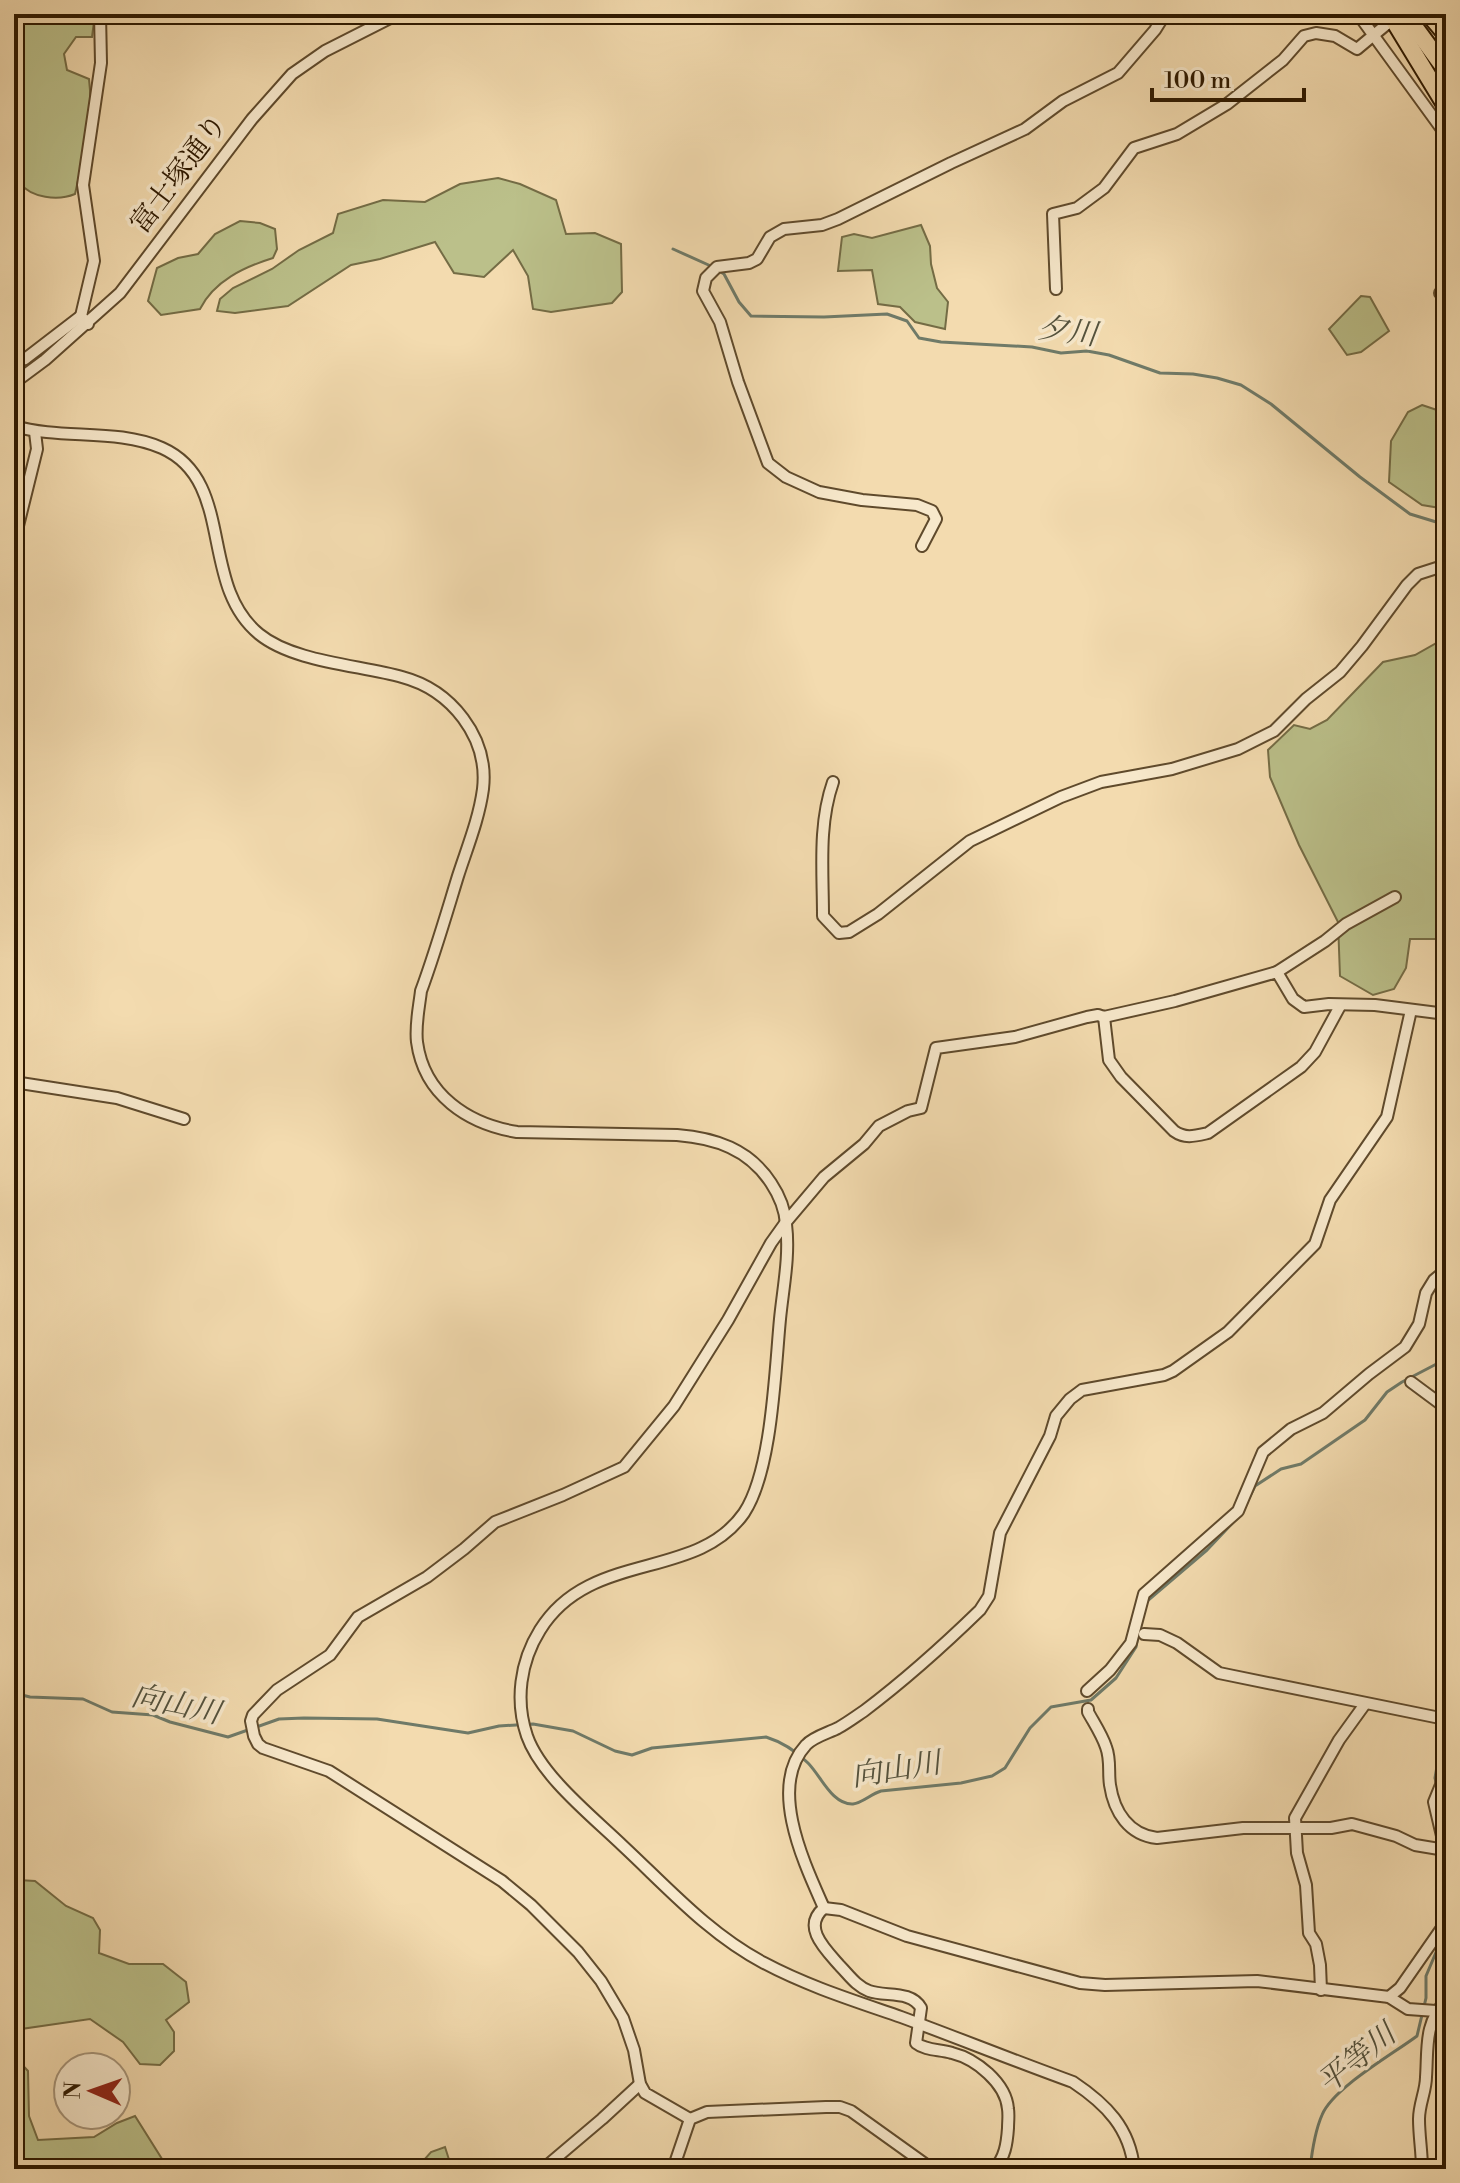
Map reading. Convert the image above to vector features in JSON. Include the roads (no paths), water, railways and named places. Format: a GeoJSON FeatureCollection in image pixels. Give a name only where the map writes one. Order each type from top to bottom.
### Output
{"type":"FeatureCollection","features":[{"type":"Feature","properties":{"kind":"highway"},"geometry":{"type":"LineString","coordinates":[[1405,14],[1446,70]]}},
{"type":"Feature","properties":{"kind":"highway"},"geometry":{"type":"LineString","coordinates":[[1429,14],[1446,34]]}},
{"type":"Feature","properties":{"kind":"highway"},"geometry":{"type":"LineString","coordinates":[[1389,19],[1446,106]]}},
{"type":"Feature","properties":{"kind":"street"},"geometry":{"type":"LineString","coordinates":[[14,350],[25,359],[85,320],[94,261],[83,185],[101,63],[100,14]]}},
{"type":"Feature","properties":{"kind":"street","name":"富士塚通り"},"geometry":{"type":"LineString","coordinates":[[14,383],[45,360],[85,320],[120,293],[252,119],[292,74],[333,47],[398,14]]}},
{"type":"Feature","properties":{"kind":"street"},"geometry":{"type":"LineString","coordinates":[[922,546],[936,519],[932,511],[917,505],[819,492],[786,477],[768,463],[720,322],[703,291],[706,278],[717,267],[757,259],[770,237],[784,229],[822,225],[838,219],[1025,129],[1063,101],[1118,73],[1165,14]]}},
{"type":"Feature","properties":{"kind":"street"},"geometry":{"type":"LineString","coordinates":[[1358,14],[1446,135]]}},
{"type":"Feature","properties":{"kind":"street"},"geometry":{"type":"LineString","coordinates":[[1056,289],[1053,214],[1077,208],[1104,188],[1134,148],[1177,134],[1227,104],[1283,60],[1304,36],[1316,33],[1335,36],[1357,49],[1389,19]]}},
{"type":"Feature","properties":{"kind":"street"},"geometry":{"type":"LineString","coordinates":[[14,426],[35,432],[125,438],[175,455],[188,465],[203,489],[226,587],[246,620],[258,633],[296,653],[419,682],[436,691],[463,717],[480,751],[483,788],[474,826],[421,991],[417,1017],[417,1042],[423,1064],[448,1102],[462,1113],[495,1129],[677,1135],[719,1142],[749,1158],[773,1185],[782,1205],[787,1254],[772,1398],[755,1493],[728,1533],[705,1547],[597,1580],[574,1593],[542,1626],[524,1666],[521,1714],[527,1737],[546,1768],[693,1913],[729,1942],[793,1978],[1073,2082],[1091,2094],[1119,2121],[1127,2137],[1134,2169]]}},
{"type":"Feature","properties":{"kind":"street"},"geometry":{"type":"LineString","coordinates":[[14,542],[37,449],[35,432]]}},
{"type":"Feature","properties":{"kind":"street"},"geometry":{"type":"LineString","coordinates":[[833,782],[823,823],[823,916],[839,933],[849,932],[897,901],[970,841],[1061,797],[1101,782],[1172,769],[1238,749],[1274,731],[1306,699],[1340,672],[1418,574],[1446,565]]}},
{"type":"Feature","properties":{"kind":"street"},"geometry":{"type":"LineString","coordinates":[[690,2119],[645,2093],[623,2018],[601,1981],[578,1952],[531,1905],[502,1881],[329,1771],[263,1748],[253,1735],[253,1715],[277,1690],[330,1655],[358,1617],[427,1577],[495,1522],[624,1467],[674,1406],[786,1222],[824,1177],[864,1144],[879,1126],[921,1108],[936,1048],[1015,1037],[1087,1017],[1104,1017],[1175,1001],[1277,972],[1346,924],[1395,897]]}},
{"type":"Feature","properties":{"kind":"street"},"geometry":{"type":"LineString","coordinates":[[1277,972],[1293,999],[1304,1007],[1375,1005],[1446,1014]]}},
{"type":"Feature","properties":{"kind":"street"},"geometry":{"type":"LineString","coordinates":[[1104,1017],[1109,1060],[1121,1077],[1181,1137],[1208,1133],[1301,1067],[1315,1052],[1340,1006]]}},
{"type":"Feature","properties":{"kind":"street"},"geometry":{"type":"LineString","coordinates":[[824,1908],[792,1826],[790,1788],[799,1755],[807,1743],[842,1726],[900,1684],[980,1610],[989,1596],[1000,1533],[1050,1436],[1056,1416],[1070,1399],[1082,1390],[1173,1371],[1228,1332],[1315,1244],[1330,1200],[1387,1117],[1411,1010]]}},
{"type":"Feature","properties":{"kind":"street"},"geometry":{"type":"LineString","coordinates":[[14,1082],[117,1098],[184,1119]]}},
{"type":"Feature","properties":{"kind":"street"},"geometry":{"type":"LineString","coordinates":[[1087,1691],[1110,1670],[1131,1643],[1144,1594],[1238,1511],[1263,1452],[1291,1429],[1323,1413],[1405,1347],[1419,1324],[1426,1293],[1434,1280],[1446,1270]]}},
{"type":"Feature","properties":{"kind":"street"},"geometry":{"type":"LineString","coordinates":[[1411,1382],[1446,1408]]}},
{"type":"Feature","properties":{"kind":"street"},"geometry":{"type":"LineString","coordinates":[[1144,1634],[1160,1635],[1177,1643],[1219,1673],[1440,1718]]}},
{"type":"Feature","properties":{"kind":"street"},"geometry":{"type":"LineString","coordinates":[[1321,1990],[1316,1944],[1309,1933],[1306,1885],[1297,1853],[1295,1818],[1339,1740],[1365,1704]]}},
{"type":"Feature","properties":{"kind":"street"},"geometry":{"type":"LineString","coordinates":[[1088,1709],[1106,1745],[1110,1785],[1118,1811],[1124,1822],[1148,1837],[1157,1838],[1243,1828],[1331,1828],[1352,1824],[1446,1852],[1435,1800],[1441,1785],[1446,1738]]}},
{"type":"Feature","properties":{"kind":"street"},"geometry":{"type":"LineString","coordinates":[[994,2169],[1005,2151],[1008,2108],[999,2086],[969,2060],[942,2050],[923,2048],[916,2043],[921,2008],[918,2003],[910,1998],[870,1991],[857,1984],[816,1935],[814,1924],[817,1914],[824,1908],[841,1910],[907,1936],[1080,1983],[1257,1981],[1389,1997],[1408,2009],[1416,2010],[1433,2011],[1446,2001]]}},
{"type":"Feature","properties":{"kind":"street"},"geometry":{"type":"LineString","coordinates":[[1389,1997],[1400,1988],[1446,1922]]}},
{"type":"Feature","properties":{"kind":"street"},"geometry":{"type":"LineString","coordinates":[[1422,2169],[1419,2121],[1433,2011]]}},
{"type":"Feature","properties":{"kind":"street"},"geometry":{"type":"LineString","coordinates":[[543,2169],[640,2084]]}},
{"type":"Feature","properties":{"kind":"street"},"geometry":{"type":"LineString","coordinates":[[673,2169],[690,2119],[707,2112],[840,2107],[851,2111],[932,2169]]}},
{"type":"Feature","properties":{"kind":"waterway","name":"夕川"},"geometry":{"type":"LineString","coordinates":[[673,249],[713,267]]}},
{"type":"Feature","properties":{"kind":"waterway","name":"夕川"},"geometry":{"type":"LineString","coordinates":[[719,271],[751,316],[887,314],[907,321],[919,338],[1032,347],[1061,353],[1087,351],[1109,355],[1160,373],[1193,374],[1241,385],[1271,404],[1410,514],[1446,525]]}},
{"type":"Feature","properties":{"kind":"waterway","name":"向山川"},"geometry":{"type":"LineString","coordinates":[[1246,1504],[1255,1486],[1281,1469],[1301,1464],[1365,1420],[1387,1392],[1446,1359]]}},
{"type":"Feature","properties":{"kind":"waterway","name":"向山川"},"geometry":{"type":"LineString","coordinates":[[1146,1604],[1207,1550],[1241,1514]]}},
{"type":"Feature","properties":{"kind":"waterway","name":"向山川"},"geometry":{"type":"LineString","coordinates":[[14,1693],[30,1697],[83,1699],[112,1712],[153,1715],[228,1737],[279,1719],[304,1718],[377,1719],[468,1733],[499,1726],[533,1724],[573,1731],[615,1751],[632,1755],[652,1748],[766,1737],[799,1755],[833,1795],[853,1804],[881,1791],[961,1783],[992,1776],[1005,1768],[1030,1728],[1051,1707],[1091,1700],[1116,1678],[1136,1647],[1138,1635]]}},
{"type":"Feature","properties":{"kind":"waterway","name":"平等川"},"geometry":{"type":"LineString","coordinates":[[1437,1785],[1435,1778],[1446,1713]]}},
{"type":"Feature","properties":{"kind":"waterway","name":"平等川"},"geometry":{"type":"LineString","coordinates":[[1440,1796],[1446,1819]]}},
{"type":"Feature","properties":{"kind":"waterway","name":"平等川"},"geometry":{"type":"LineString","coordinates":[[1310,2169],[1317,2128],[1328,2105],[1365,2072],[1417,2036],[1426,1998],[1426,1976],[1446,1938]]}}]}
